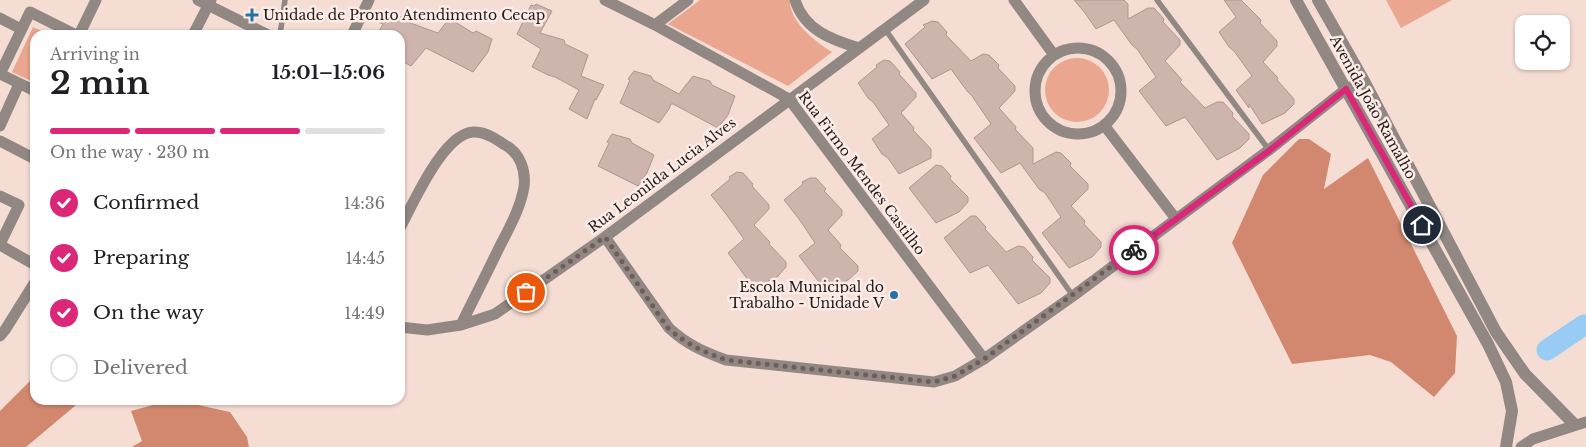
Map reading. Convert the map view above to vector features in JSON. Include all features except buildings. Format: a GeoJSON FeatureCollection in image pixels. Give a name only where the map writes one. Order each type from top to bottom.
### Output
{"type":"FeatureCollection","features":[{"type":"Feature","properties":{"kind":"street"},"geometry":{"type":"LineString","coordinates":[[81,30],[96,0]]}},
{"type":"Feature","properties":{"kind":"street"},"geometry":{"type":"LineString","coordinates":[[354,30],[369,0]]}},
{"type":"Feature","properties":{"kind":"street","name":"Rua Firmo Mendes Castilho"},"geometry":{"type":"LineString","coordinates":[[605,0],[655,25],[789,99],[984,359]]}},
{"type":"Feature","properties":{"kind":"street"},"geometry":{"type":"LineString","coordinates":[[655,25],[688,0]]}},
{"type":"Feature","properties":{"kind":"street"},"geometry":{"type":"LineString","coordinates":[[795,0],[798,10],[809,24],[824,35],[860,48]]}},
{"type":"Feature","properties":{"kind":"street","name":"Rua Leonilda Lucia Alves"},"geometry":{"type":"LineString","coordinates":[[405,328],[427,330],[461,325],[495,314],[605,237],[924,0]]}},
{"type":"Feature","properties":{"kind":"street"},"geometry":{"type":"LineString","coordinates":[[1014,0],[1054,55]]}},
{"type":"Feature","properties":{"kind":"street","name":"Avenida João Ramalho"},"geometry":{"type":"LineString","coordinates":[[1296,0],[1488,344],[1506,382],[1512,411],[1506,447]]}},
{"type":"Feature","properties":{"kind":"street","name":"Avenida João Ramalho"},"geometry":{"type":"LineString","coordinates":[[1318,0],[1364,81],[1496,332],[1525,374],[1580,423]]}},
{"type":"Feature","properties":{"kind":"street"},"geometry":{"type":"LineString","coordinates":[[196,30],[206,2],[259,30]]}},
{"type":"Feature","properties":{"kind":"street"},"geometry":{"type":"LineString","coordinates":[[30,89],[0,74],[30,12],[68,30]]}},
{"type":"Feature","properties":{"kind":"street"},"geometry":{"type":"LineString","coordinates":[[0,18],[22,29]]}},
{"type":"Feature","properties":{"kind":"street"},"geometry":{"type":"LineString","coordinates":[[1082,48],[1096,52],[1108,60],[1116,72],[1120,86],[1120,100],[1114,114],[1104,125],[1091,132],[1076,134],[1061,131],[1048,122],[1039,110],[1035,95],[1036,80],[1043,66],[1054,55],[1082,48]]}},
{"type":"Feature","properties":{"kind":"street"},"geometry":{"type":"LineString","coordinates":[[605,237],[668,328],[681,340],[698,350],[726,360],[934,382],[955,376],[984,359],[1073,296],[1270,150],[1346,89],[1364,81]]}},
{"type":"Feature","properties":{"kind":"street"},"geometry":{"type":"LineString","coordinates":[[0,126],[19,84]]}},
{"type":"Feature","properties":{"kind":"street"},"geometry":{"type":"LineString","coordinates":[[1104,125],[1176,219]]}},
{"type":"Feature","properties":{"kind":"street"},"geometry":{"type":"LineString","coordinates":[[405,219],[433,167],[456,139],[472,132],[484,133],[508,146],[519,156],[523,169],[524,186],[516,214],[461,325]]}},
{"type":"Feature","properties":{"kind":"street"},"geometry":{"type":"LineString","coordinates":[[0,141],[30,156]]}},
{"type":"Feature","properties":{"kind":"street"},"geometry":{"type":"LineString","coordinates":[[0,196],[19,205],[0,244],[30,262]]}},
{"type":"Feature","properties":{"kind":"street"},"geometry":{"type":"LineString","coordinates":[[0,336],[30,290]]}},
{"type":"Feature","properties":{"kind":"street"},"geometry":{"type":"LineString","coordinates":[[1520,447],[1533,439],[1580,423]]}},
{"type":"Feature","properties":{"kind":"lane"},"geometry":{"type":"LineString","coordinates":[[281,30],[284,0]]}},
{"type":"Feature","properties":{"kind":"lane"},"geometry":{"type":"LineString","coordinates":[[1157,0],[1270,150]]}},
{"type":"Feature","properties":{"kind":"lane"},"geometry":{"type":"LineString","coordinates":[[886,29],[1073,296]]}},
{"type":"Feature","properties":{"kind":"shaded area"},"geometry":{"type":"Polygon","coordinates":[[[700,0],[790,0],[794,16],[805,31],[832,52],[788,86],[668,24],[700,0]]]}},
{"type":"Feature","properties":{"kind":"shaded area"},"geometry":{"type":"Polygon","coordinates":[[[1386,0],[1452,0],[1401,28],[1386,0]]]}},
{"type":"Feature","properties":{"kind":"shaded area"},"geometry":{"type":"Polygon","coordinates":[[[30,33],[30,81],[12,72],[30,33]]]}},
{"type":"Feature","properties":{"kind":"shaded area"},"geometry":{"type":"Polygon","coordinates":[[[1077,58],[1095,64],[1103,72],[1109,90],[1103,108],[1095,116],[1077,122],[1059,116],[1051,108],[1045,90],[1051,72],[1059,64],[1077,58]]]}},
{"type":"Feature","properties":{"kind":"shaded area"},"geometry":{"type":"Polygon","coordinates":[[[1299,139],[1309,139],[1331,154],[1324,189],[1368,158],[1457,336],[1455,373],[1434,397],[1391,362],[1370,355],[1292,364],[1232,243],[1263,175],[1299,139]]]}},
{"type":"Feature","properties":{"kind":"shaded area"},"geometry":{"type":"Polygon","coordinates":[[[30,381],[30,405],[76,405],[26,447],[0,447],[0,411],[30,381]]]}},
{"type":"Feature","properties":{"kind":"shaded area"},"geometry":{"type":"Polygon","coordinates":[[[153,405],[198,405],[230,412],[247,437],[249,447],[132,447],[142,441],[131,411],[153,405]]]}},
{"type":"Feature","properties":{"kind":"waterway"},"geometry":{"type":"LineString","coordinates":[[1547,350],[1586,325]]}},
{"type":"Feature","properties":{"kind":"way so far"},"geometry":{"type":"LineString","coordinates":[[526,292],[605,237],[668,328],[681,340],[698,350],[726,360],[934,382],[955,376],[984,359],[1134,250]]}},
{"type":"Feature","properties":{"kind":"place","name":"Unidade de Pronto Atendimento Cecap"},"geometry":{"type":"Point","coordinates":[252,15]}},
{"type":"Feature","properties":{"kind":"place","name":"Escola Municipal do Trabalho - Unidade V"},"geometry":{"type":"Point","coordinates":[894,295]}},
{"type":"Feature","properties":{"kind":"route"},"geometry":{"type":"LineString","coordinates":[[1134,250],[1270,150],[1346,89],[1422,225]]}}]}
